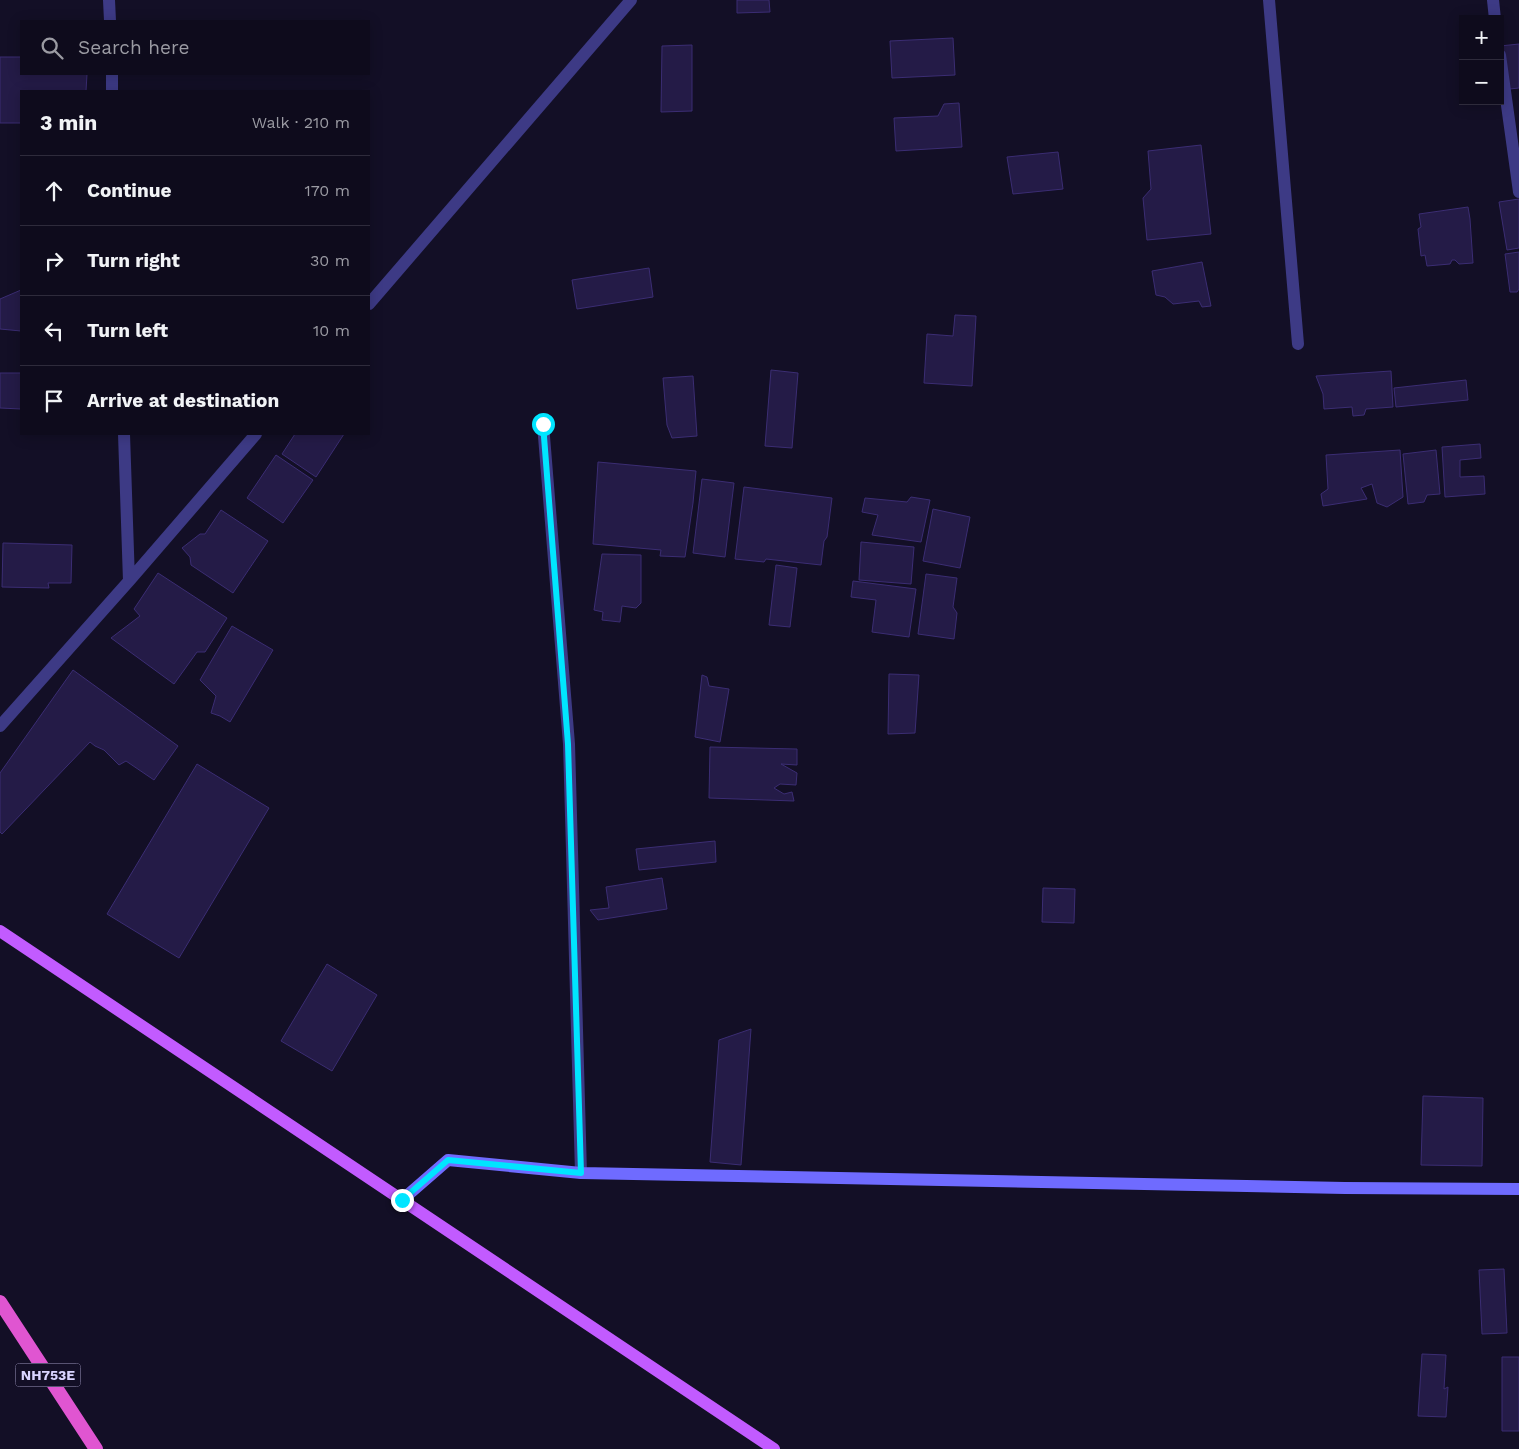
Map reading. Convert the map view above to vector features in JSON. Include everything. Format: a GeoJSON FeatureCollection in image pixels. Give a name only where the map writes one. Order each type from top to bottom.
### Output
{"type":"FeatureCollection","features":[{"type":"Feature","properties":{"kind":"highway","name":"NH753E"},"geometry":{"type":"LineString","coordinates":[[0,1302],[96,1449]]}},
{"type":"Feature","properties":{"kind":"main road"},"geometry":{"type":"LineString","coordinates":[[0,932],[774,1449]]}},
{"type":"Feature","properties":{"kind":"main road"},"geometry":{"type":"LineString","coordinates":[[402,1200],[448,1160],[581,1173],[1519,1189]]}},
{"type":"Feature","properties":{"kind":"street"},"geometry":{"type":"LineString","coordinates":[[109,0],[110,20]]}},
{"type":"Feature","properties":{"kind":"street"},"geometry":{"type":"LineString","coordinates":[[370,303],[631,0]]}},
{"type":"Feature","properties":{"kind":"street"},"geometry":{"type":"LineString","coordinates":[[1269,0],[1298,344]]}},
{"type":"Feature","properties":{"kind":"street"},"geometry":{"type":"LineString","coordinates":[[1493,0],[1495,15]]}},
{"type":"Feature","properties":{"kind":"street"},"geometry":{"type":"LineString","coordinates":[[1501,60],[1519,192]]}},
{"type":"Feature","properties":{"kind":"street"},"geometry":{"type":"LineString","coordinates":[[112,75],[112,90]]}},
{"type":"Feature","properties":{"kind":"street"},"geometry":{"type":"LineString","coordinates":[[543,424],[568,744],[581,1173]]}},
{"type":"Feature","properties":{"kind":"street"},"geometry":{"type":"LineString","coordinates":[[124,435],[129,581]]}},
{"type":"Feature","properties":{"kind":"street"},"geometry":{"type":"LineString","coordinates":[[0,726],[255,435]]}},
{"type":"Feature","properties":{"kind":"building"},"geometry":{"type":"Polygon","coordinates":[[[737,0],[769,0],[770,12],[737,13],[737,0]]]}},
{"type":"Feature","properties":{"kind":"building"},"geometry":{"type":"Polygon","coordinates":[[[953,38],[955,75],[892,78],[890,41],[953,38]]]}},
{"type":"Feature","properties":{"kind":"building"},"geometry":{"type":"Polygon","coordinates":[[[1519,44],[1519,88],[1504,90],[1504,46],[1519,44]]]}},
{"type":"Feature","properties":{"kind":"building"},"geometry":{"type":"Polygon","coordinates":[[[692,45],[692,111],[661,112],[662,46],[692,45]]]}},
{"type":"Feature","properties":{"kind":"building"},"geometry":{"type":"Polygon","coordinates":[[[0,57],[20,57],[20,75],[87,75],[86,90],[20,90],[20,123],[0,123],[0,57]]]}},
{"type":"Feature","properties":{"kind":"building"},"geometry":{"type":"Polygon","coordinates":[[[959,103],[962,147],[896,151],[894,118],[938,116],[944,104],[959,103]]]}},
{"type":"Feature","properties":{"kind":"building"},"geometry":{"type":"Polygon","coordinates":[[[1201,145],[1211,234],[1147,240],[1143,198],[1151,189],[1148,151],[1201,145]]]}},
{"type":"Feature","properties":{"kind":"building"},"geometry":{"type":"Polygon","coordinates":[[[1058,152],[1063,189],[1013,194],[1007,157],[1058,152]]]}},
{"type":"Feature","properties":{"kind":"building"},"geometry":{"type":"Polygon","coordinates":[[[1519,199],[1519,248],[1507,250],[1499,202],[1519,199]]]}},
{"type":"Feature","properties":{"kind":"building"},"geometry":{"type":"Polygon","coordinates":[[[1468,207],[1473,263],[1459,264],[1452,260],[1450,264],[1427,266],[1425,255],[1421,256],[1418,229],[1421,227],[1419,214],[1468,207]]]}},
{"type":"Feature","properties":{"kind":"building"},"geometry":{"type":"Polygon","coordinates":[[[1519,252],[1519,289],[1517,292],[1510,292],[1505,254],[1519,252]]]}},
{"type":"Feature","properties":{"kind":"building"},"geometry":{"type":"Polygon","coordinates":[[[1202,262],[1211,306],[1202,307],[1199,301],[1173,304],[1165,297],[1156,295],[1152,271],[1202,262]]]}},
{"type":"Feature","properties":{"kind":"building"},"geometry":{"type":"Polygon","coordinates":[[[649,268],[653,297],[577,309],[572,280],[649,268]]]}},
{"type":"Feature","properties":{"kind":"building"},"geometry":{"type":"Polygon","coordinates":[[[20,290],[20,331],[0,329],[0,299],[20,290]]]}},
{"type":"Feature","properties":{"kind":"building"},"geometry":{"type":"Polygon","coordinates":[[[955,315],[976,316],[972,386],[924,383],[927,334],[953,336],[955,315]]]}},
{"type":"Feature","properties":{"kind":"building"},"geometry":{"type":"Polygon","coordinates":[[[771,370],[798,373],[792,448],[765,446],[771,370]]]}},
{"type":"Feature","properties":{"kind":"building"},"geometry":{"type":"Polygon","coordinates":[[[1391,371],[1393,407],[1366,409],[1364,415],[1353,416],[1352,407],[1324,409],[1323,394],[1316,376],[1391,371]]]}},
{"type":"Feature","properties":{"kind":"building"},"geometry":{"type":"Polygon","coordinates":[[[0,373],[20,373],[20,409],[0,408],[0,373]]]}},
{"type":"Feature","properties":{"kind":"building"},"geometry":{"type":"Polygon","coordinates":[[[693,376],[697,436],[672,438],[667,425],[663,378],[693,376]]]}},
{"type":"Feature","properties":{"kind":"building"},"geometry":{"type":"Polygon","coordinates":[[[1466,380],[1468,400],[1396,407],[1394,388],[1466,380]]]}},
{"type":"Feature","properties":{"kind":"building"},"geometry":{"type":"Polygon","coordinates":[[[294,435],[343,435],[316,477],[282,454],[294,435]]]}},
{"type":"Feature","properties":{"kind":"building"},"geometry":{"type":"Polygon","coordinates":[[[1480,444],[1481,458],[1460,460],[1460,477],[1484,476],[1485,494],[1445,497],[1442,447],[1480,444]]]}},
{"type":"Feature","properties":{"kind":"building"},"geometry":{"type":"Polygon","coordinates":[[[1400,450],[1403,497],[1387,507],[1377,503],[1372,484],[1361,488],[1367,499],[1323,506],[1321,494],[1328,489],[1326,455],[1400,450]]]}},
{"type":"Feature","properties":{"kind":"building"},"geometry":{"type":"Polygon","coordinates":[[[1436,450],[1440,494],[1427,495],[1424,502],[1408,504],[1403,454],[1436,450]]]}},
{"type":"Feature","properties":{"kind":"building"},"geometry":{"type":"Polygon","coordinates":[[[276,455],[313,480],[283,523],[247,498],[276,455]]]}},
{"type":"Feature","properties":{"kind":"building"},"geometry":{"type":"Polygon","coordinates":[[[598,462],[696,471],[685,557],[660,556],[661,550],[593,544],[598,462]]]}},
{"type":"Feature","properties":{"kind":"building"},"geometry":{"type":"Polygon","coordinates":[[[702,479],[734,483],[725,557],[693,553],[702,479]]]}},
{"type":"Feature","properties":{"kind":"building"},"geometry":{"type":"Polygon","coordinates":[[[744,487],[832,498],[821,565],[766,559],[764,562],[735,559],[744,487]]]}},
{"type":"Feature","properties":{"kind":"building"},"geometry":{"type":"Polygon","coordinates":[[[911,497],[930,500],[921,542],[872,535],[878,515],[862,512],[865,498],[907,502],[911,497]]]}},
{"type":"Feature","properties":{"kind":"building"},"geometry":{"type":"Polygon","coordinates":[[[933,509],[970,517],[960,568],[923,561],[933,509]]]}},
{"type":"Feature","properties":{"kind":"building"},"geometry":{"type":"Polygon","coordinates":[[[221,510],[268,541],[233,593],[191,565],[190,557],[182,548],[200,534],[205,534],[221,510]]]}},
{"type":"Feature","properties":{"kind":"building"},"geometry":{"type":"Polygon","coordinates":[[[861,542],[914,547],[911,584],[859,580],[861,542]]]}},
{"type":"Feature","properties":{"kind":"building"},"geometry":{"type":"Polygon","coordinates":[[[3,543],[72,545],[71,583],[48,583],[49,588],[2,587],[3,543]]]}},
{"type":"Feature","properties":{"kind":"building"},"geometry":{"type":"Polygon","coordinates":[[[602,554],[641,555],[641,603],[636,608],[622,606],[620,622],[602,620],[603,612],[594,610],[602,554]]]}},
{"type":"Feature","properties":{"kind":"building"},"geometry":{"type":"Polygon","coordinates":[[[776,565],[797,568],[790,627],[769,625],[776,565]]]}},
{"type":"Feature","properties":{"kind":"building"},"geometry":{"type":"Polygon","coordinates":[[[158,573],[227,618],[205,652],[197,652],[174,684],[111,638],[140,616],[134,609],[158,573]]]}},
{"type":"Feature","properties":{"kind":"building"},"geometry":{"type":"Polygon","coordinates":[[[926,574],[957,578],[953,607],[957,613],[954,639],[918,634],[926,574]]]}},
{"type":"Feature","properties":{"kind":"building"},"geometry":{"type":"Polygon","coordinates":[[[853,581],[916,589],[909,637],[872,632],[876,600],[851,597],[853,581]]]}},
{"type":"Feature","properties":{"kind":"building"},"geometry":{"type":"Polygon","coordinates":[[[232,626],[273,650],[230,722],[211,713],[216,696],[200,680],[232,626]]]}},
{"type":"Feature","properties":{"kind":"building"},"geometry":{"type":"Polygon","coordinates":[[[73,670],[178,746],[154,780],[126,761],[119,765],[104,750],[90,742],[2,834],[0,832],[0,773],[73,670]]]}},
{"type":"Feature","properties":{"kind":"building"},"geometry":{"type":"Polygon","coordinates":[[[889,674],[919,675],[915,733],[888,734],[889,674]]]}},
{"type":"Feature","properties":{"kind":"building"},"geometry":{"type":"Polygon","coordinates":[[[702,675],[707,677],[709,686],[729,689],[720,742],[695,737],[702,675]]]}},
{"type":"Feature","properties":{"kind":"building"},"geometry":{"type":"Polygon","coordinates":[[[710,747],[797,749],[797,765],[781,764],[797,773],[796,785],[780,784],[774,788],[784,794],[792,792],[794,801],[709,798],[710,747]]]}},
{"type":"Feature","properties":{"kind":"building"},"geometry":{"type":"Polygon","coordinates":[[[197,764],[269,808],[179,958],[107,914],[197,764]]]}},
{"type":"Feature","properties":{"kind":"building"},"geometry":{"type":"Polygon","coordinates":[[[715,841],[716,862],[639,870],[636,849],[715,841]]]}},
{"type":"Feature","properties":{"kind":"building"},"geometry":{"type":"Polygon","coordinates":[[[662,878],[667,909],[598,920],[590,910],[609,908],[606,887],[662,878]]]}},
{"type":"Feature","properties":{"kind":"building"},"geometry":{"type":"Polygon","coordinates":[[[1043,888],[1075,889],[1074,923],[1042,922],[1043,888]]]}},
{"type":"Feature","properties":{"kind":"building"},"geometry":{"type":"Polygon","coordinates":[[[327,964],[377,995],[332,1071],[281,1041],[327,964]]]}},
{"type":"Feature","properties":{"kind":"building"},"geometry":{"type":"Polygon","coordinates":[[[751,1029],[741,1165],[710,1162],[719,1040],[751,1029]]]}},
{"type":"Feature","properties":{"kind":"building"},"geometry":{"type":"Polygon","coordinates":[[[1423,1096],[1483,1098],[1482,1166],[1421,1165],[1423,1096]]]}},
{"type":"Feature","properties":{"kind":"building"},"geometry":{"type":"Polygon","coordinates":[[[1504,1269],[1507,1333],[1482,1334],[1479,1270],[1504,1269]]]}},
{"type":"Feature","properties":{"kind":"building"},"geometry":{"type":"Polygon","coordinates":[[[1422,1354],[1446,1355],[1444,1389],[1448,1387],[1446,1417],[1418,1416],[1422,1354]]]}},
{"type":"Feature","properties":{"kind":"building"},"geometry":{"type":"Polygon","coordinates":[[[1502,1357],[1519,1357],[1519,1431],[1502,1431],[1502,1357]]]}},
{"type":"Feature","properties":{"kind":"route"},"geometry":{"type":"LineString","coordinates":[[402,1200],[448,1160],[581,1173],[568,744],[543,424]]}}]}
